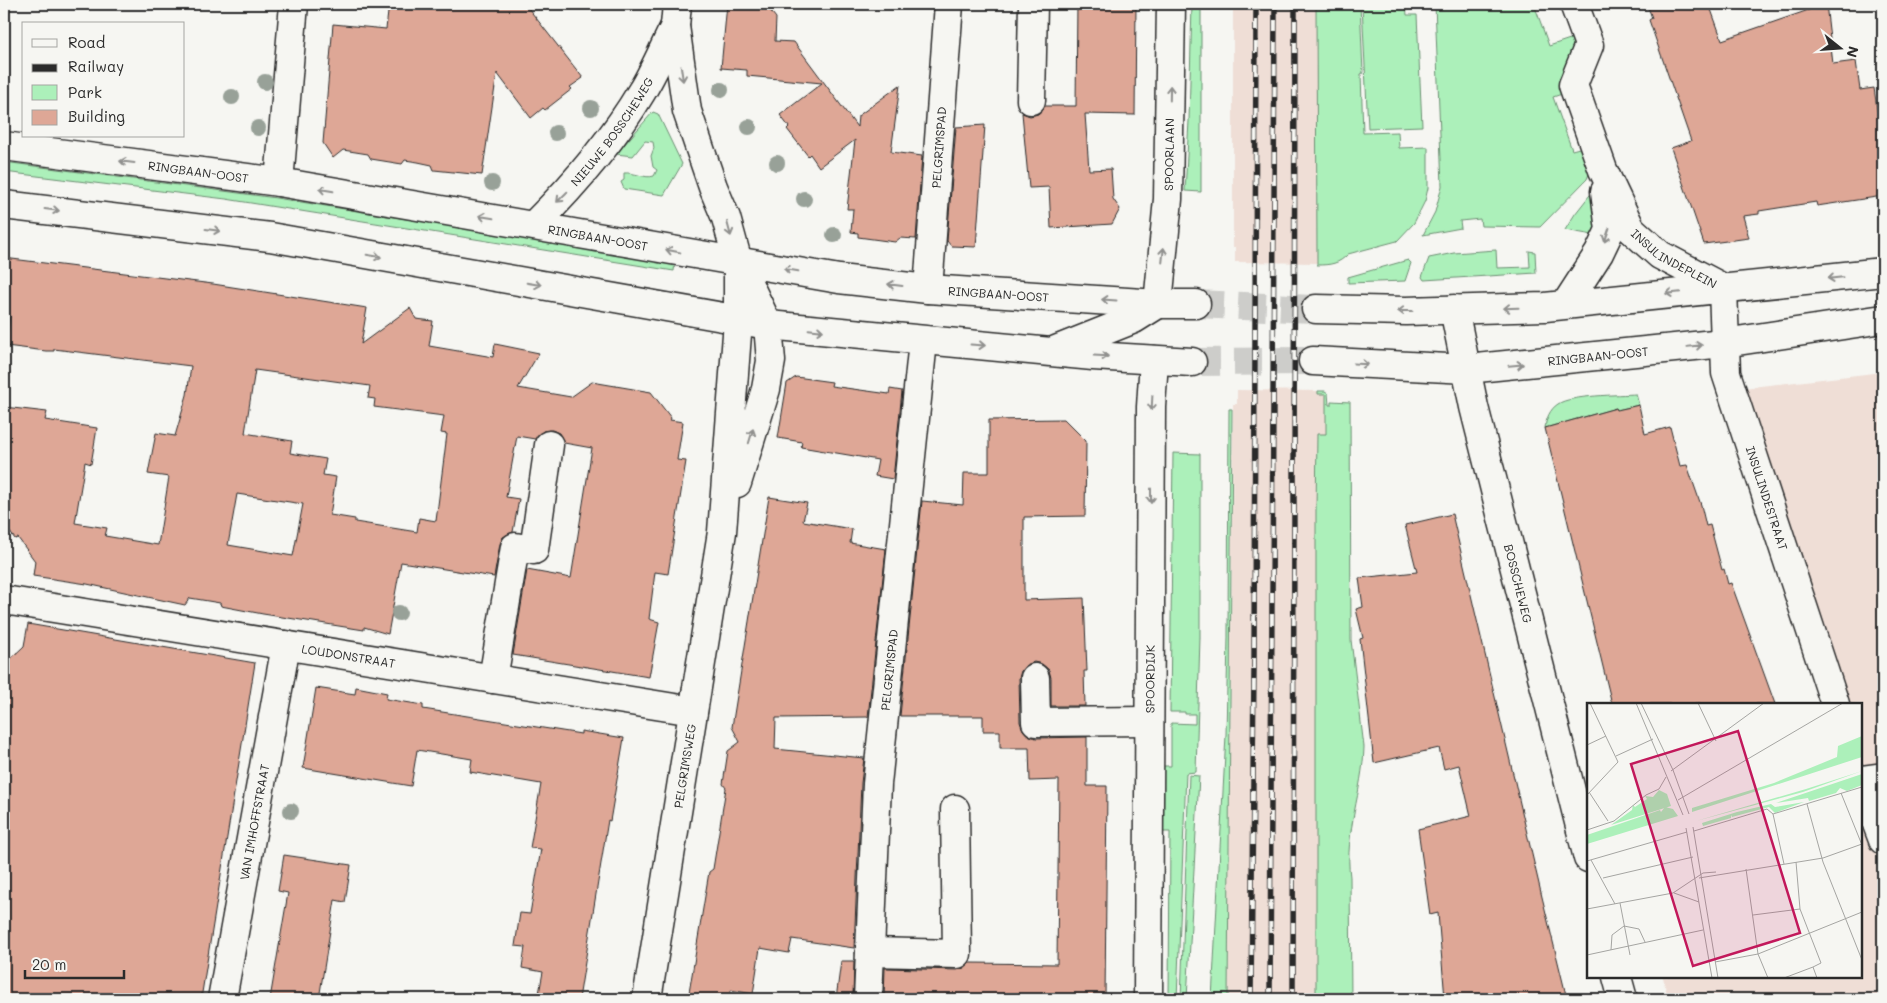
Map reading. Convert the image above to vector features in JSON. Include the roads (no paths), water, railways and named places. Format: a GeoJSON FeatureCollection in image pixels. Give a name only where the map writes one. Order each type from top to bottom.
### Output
{"type":"FeatureCollection","features":[{"type":"Feature","properties":{"kind":"street"},"geometry":{"type":"LineString","coordinates":[[279,182],[294,4]]}},
{"type":"Feature","properties":{"kind":"street","name":"PELGRIMSPAD"},"geometry":{"type":"LineString","coordinates":[[928,289],[949,4]]}},
{"type":"Feature","properties":{"kind":"street"},"geometry":{"type":"LineString","coordinates":[[1032,100],[1033,4]]}},
{"type":"Feature","properties":{"kind":"street","name":"SPOORLAAN"},"geometry":{"type":"LineString","coordinates":[[1158,304],[1168,199],[1171,4]]}},
{"type":"Feature","properties":{"kind":"street","name":"INSULINDEPLEIN"},"geometry":{"type":"LineString","coordinates":[[1574,4],[1589,45],[1573,85],[1603,170],[1631,229],[1660,255],[1723,288]]}},
{"type":"Feature","properties":{"kind":"street","name":"NIEUWE BOSSCHEWEG"},"geometry":{"type":"LineString","coordinates":[[534,225],[570,189],[610,138],[643,90],[676,15]]}},
{"type":"Feature","properties":{"kind":"street","name":"NIEUWE BOSSCHEWEG"},"geometry":{"type":"LineString","coordinates":[[676,15],[687,111],[726,218],[738,262],[768,325]]}},
{"type":"Feature","properties":{"kind":"street","name":"RINGBAAN-OOST"},"geometry":{"type":"LineString","coordinates":[[4,146],[279,182],[839,279],[928,289],[1158,304],[1196,304]]}},
{"type":"Feature","properties":{"kind":"street","name":"INSULINDEPLEIN"},"geometry":{"type":"LineString","coordinates":[[1566,304],[1599,253],[1610,230],[1603,170]]}},
{"type":"Feature","properties":{"kind":"street"},"geometry":{"type":"LineString","coordinates":[[4,204],[270,237],[768,325],[922,341],[1192,362]]}},
{"type":"Feature","properties":{"kind":"street","name":"NIEUWE BOSSCHEWEG"},"geometry":{"type":"LineString","coordinates":[[738,262],[738,321]]}},
{"type":"Feature","properties":{"kind":"street"},"geometry":{"type":"LineString","coordinates":[[1316,309],[1406,311],[1545,307],[1883,272]]}},
{"type":"Feature","properties":{"kind":"street","name":"INSULINDESTRAAT"},"geometry":{"type":"LineString","coordinates":[[1723,288],[1726,373],[1835,703]]}},
{"type":"Feature","properties":{"kind":"street"},"geometry":{"type":"LineString","coordinates":[[1052,352],[1134,318],[1158,304]]}},
{"type":"Feature","properties":{"kind":"street","name":"BOSSCHEWEG"},"geometry":{"type":"LineString","coordinates":[[1454,310],[1474,407],[1587,854]]}},
{"type":"Feature","properties":{"kind":"street","name":"RINGBAAN-OOST"},"geometry":{"type":"LineString","coordinates":[[1313,361],[1467,369],[1724,343],[1883,319]]}},
{"type":"Feature","properties":{"kind":"street","name":"PELGRIMSWEG"},"geometry":{"type":"LineString","coordinates":[[647,999],[722,532],[738,321]]}},
{"type":"Feature","properties":{"kind":"street","name":"PELGRIMSWEG"},"geometry":{"type":"LineString","coordinates":[[722,532],[766,389],[771,361],[768,325]]}},
{"type":"Feature","properties":{"kind":"street","name":"PELGRIMSPAD"},"geometry":{"type":"LineString","coordinates":[[868,999],[877,784],[922,341]]}},
{"type":"Feature","properties":{"kind":"street","name":"SPOORDIJK"},"geometry":{"type":"LineString","coordinates":[[1148,999],[1148,721],[1151,407],[1154,360]]}},
{"type":"Feature","properties":{"kind":"street"},"geometry":{"type":"LineString","coordinates":[[493,679],[514,547],[534,550],[549,445]]}},
{"type":"Feature","properties":{"kind":"street","name":"LOUDONSTRAAT"},"geometry":{"type":"LineString","coordinates":[[4,600],[693,711]]}},
{"type":"Feature","properties":{"kind":"street","name":"VAN IMHOFFSTRAAT"},"geometry":{"type":"LineString","coordinates":[[222,999],[286,645]]}},
{"type":"Feature","properties":{"kind":"street"},"geometry":{"type":"LineString","coordinates":[[1035,678],[1036,722],[1148,721]]}},
{"type":"Feature","properties":{"kind":"street"},"geometry":{"type":"LineString","coordinates":[[1862,781],[1883,777]]}},
{"type":"Feature","properties":{"kind":"street"},"geometry":{"type":"LineString","coordinates":[[1862,784],[1883,840]]}},
{"type":"Feature","properties":{"kind":"street"},"geometry":{"type":"LineString","coordinates":[[870,952],[957,954],[955,808]]}},
{"type":"Feature","properties":{"kind":"street"},"geometry":{"type":"LineString","coordinates":[[1618,978],[1623,999]]}},
{"type":"Feature","properties":{"kind":"tunnel"},"geometry":{"type":"LineString","coordinates":[[1196,304],[1316,309]]}},
{"type":"Feature","properties":{"kind":"tunnel"},"geometry":{"type":"LineString","coordinates":[[1192,362],[1313,361]]}},
{"type":"Feature","properties":{"kind":"railway"},"geometry":{"type":"LineString","coordinates":[[1251,999],[1256,4]]}},
{"type":"Feature","properties":{"kind":"railway"},"geometry":{"type":"LineString","coordinates":[[1270,999],[1275,4]]}},
{"type":"Feature","properties":{"kind":"railway"},"geometry":{"type":"LineString","coordinates":[[1293,999],[1295,4]]}}]}
